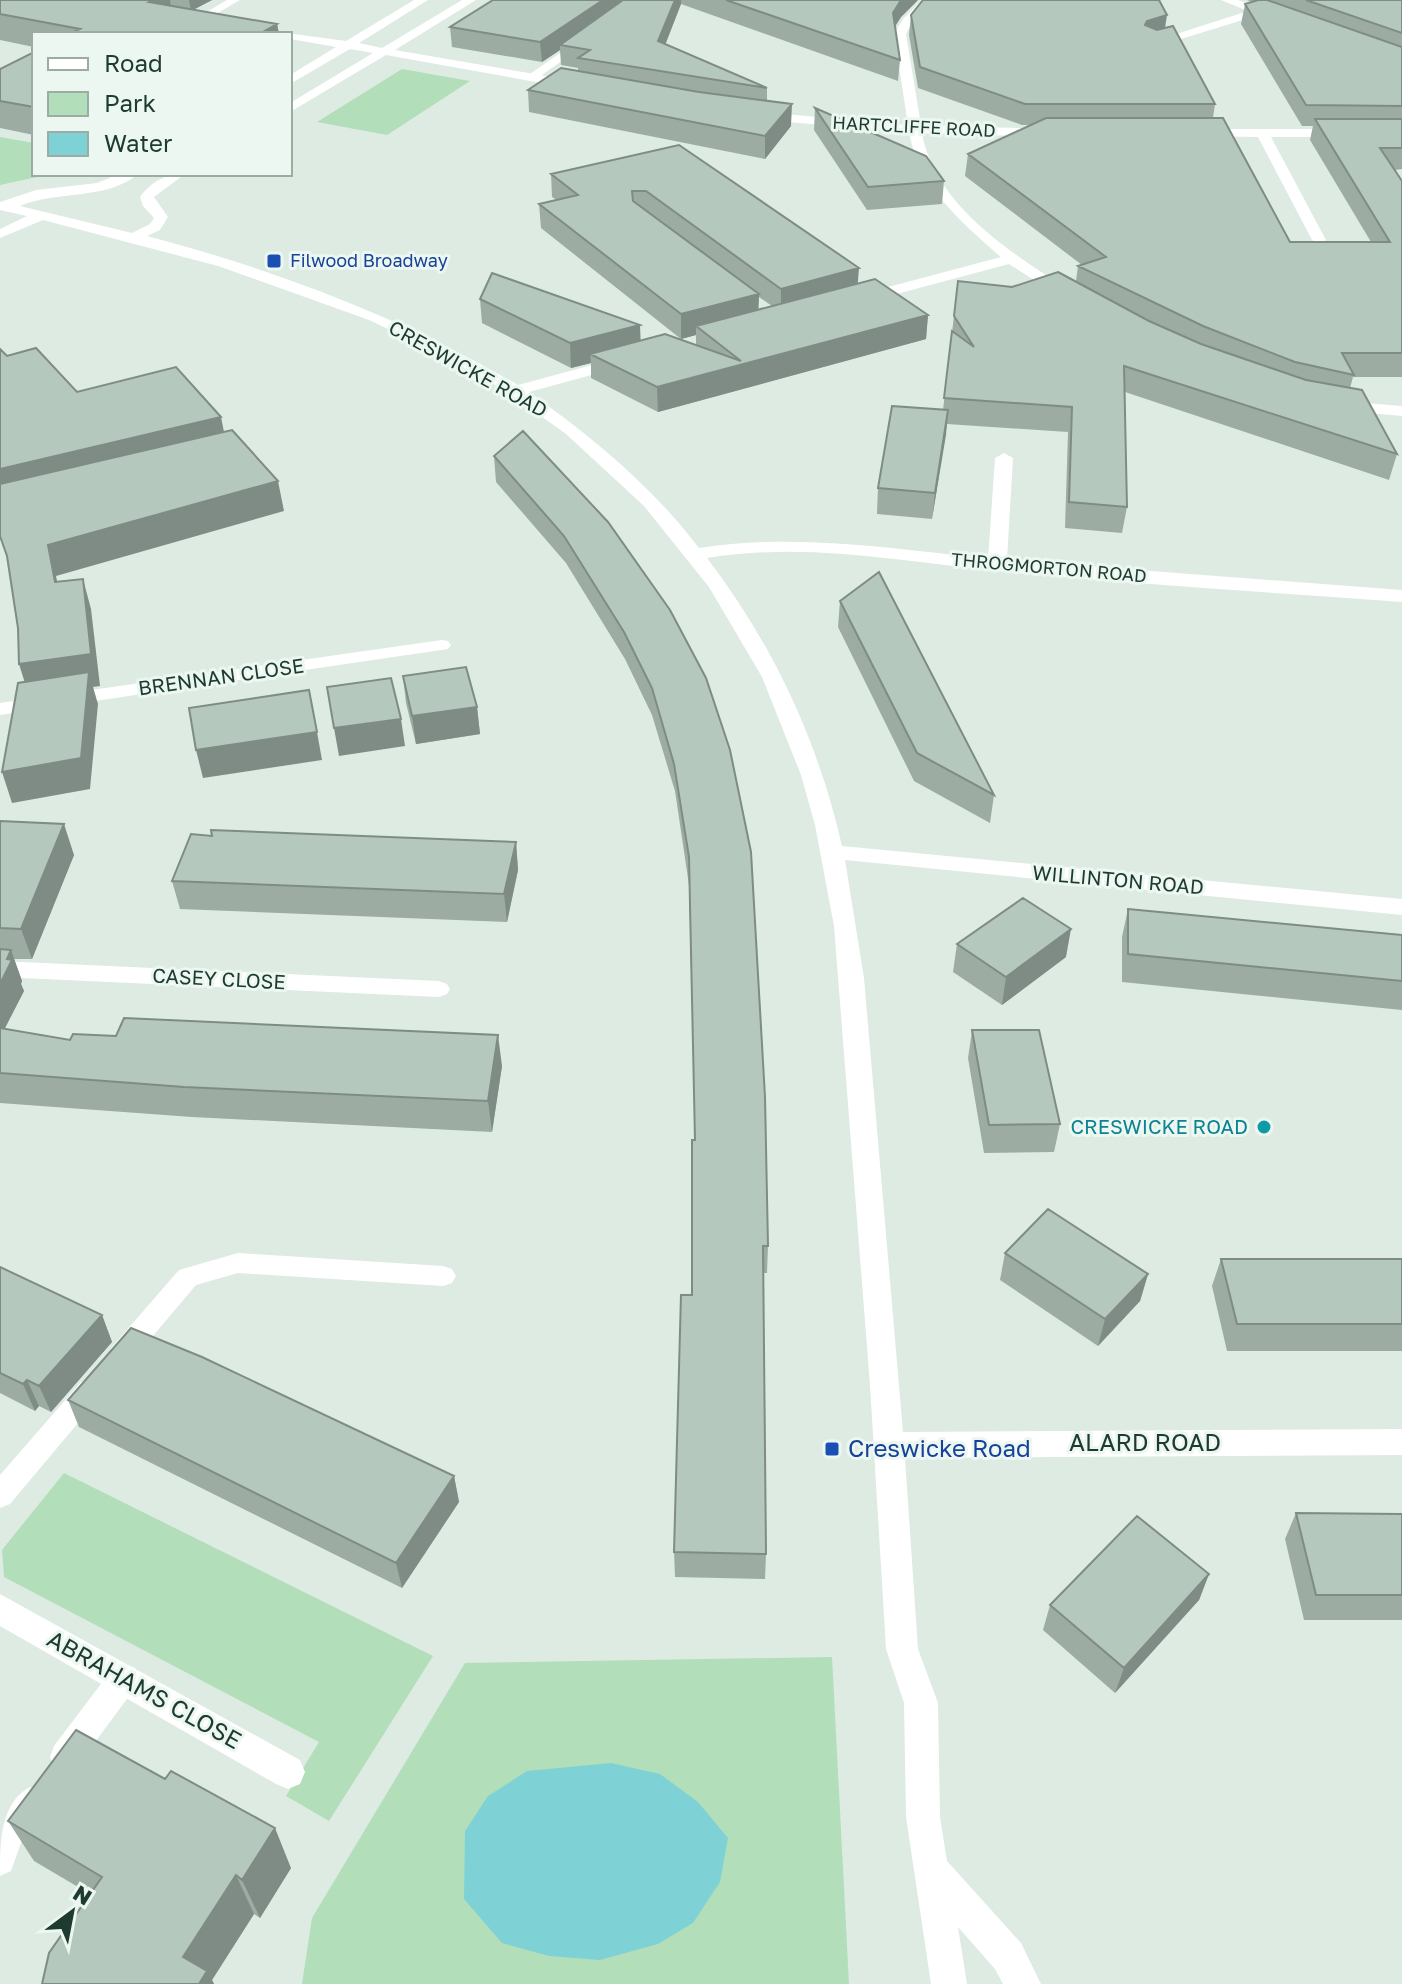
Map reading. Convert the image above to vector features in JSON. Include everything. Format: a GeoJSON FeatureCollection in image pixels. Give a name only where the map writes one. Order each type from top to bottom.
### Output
{"type":"FeatureCollection","features":[{"type":"Feature","properties":{"kind":"street"},"geometry":{"type":"LineString","coordinates":[[292,79],[422,0]]}},
{"type":"Feature","properties":{"kind":"street"},"geometry":{"type":"LineString","coordinates":[[292,107],[470,0]]}},
{"type":"Feature","properties":{"kind":"street"},"geometry":{"type":"LineString","coordinates":[[928,0],[907,21],[900,34],[919,152],[937,184],[962,215],[1011,259],[1077,301]]}},
{"type":"Feature","properties":{"kind":"street"},"geometry":{"type":"LineString","coordinates":[[1227,0],[1289,22]]}},
{"type":"Feature","properties":{"kind":"street"},"geometry":{"type":"LineString","coordinates":[[1151,44],[1260,11]]}},
{"type":"Feature","properties":{"kind":"street"},"geometry":{"type":"LineString","coordinates":[[185,16],[228,24]]}},
{"type":"Feature","properties":{"kind":"street"},"geometry":{"type":"LineString","coordinates":[[292,35],[592,88]]}},
{"type":"Feature","properties":{"kind":"street","name":"HARTCLIFFE ROAD"},"geometry":{"type":"LineString","coordinates":[[742,114],[915,129],[1068,133]]}},
{"type":"Feature","properties":{"kind":"street"},"geometry":{"type":"LineString","coordinates":[[1187,133],[1402,133]]}},
{"type":"Feature","properties":{"kind":"street"},"geometry":{"type":"LineString","coordinates":[[1262,133],[1319,240]]}},
{"type":"Feature","properties":{"kind":"street"},"geometry":{"type":"LineString","coordinates":[[3,207],[36,194],[100,187],[126,176]]}},
{"type":"Feature","properties":{"kind":"street"},"geometry":{"type":"LineString","coordinates":[[133,238],[155,227],[161,217],[150,206],[147,197],[153,189],[175,176]]}},
{"type":"Feature","properties":{"kind":"street","name":"CRESWICKE ROAD"},"geometry":{"type":"LineString","coordinates":[[3,207],[133,238],[358,310],[433,345],[514,391],[569,428],[607,461],[696,554],[743,623],[777,687],[812,772],[833,852],[846,938],[858,1058],[902,1649],[921,1703],[923,1817],[949,1984]]}},
{"type":"Feature","properties":{"kind":"street"},"geometry":{"type":"LineString","coordinates":[[0,234],[42,215]]}},
{"type":"Feature","properties":{"kind":"street"},"geometry":{"type":"LineString","coordinates":[[850,302],[1011,259]]}},
{"type":"Feature","properties":{"kind":"street"},"geometry":{"type":"LineString","coordinates":[[514,391],[638,358]]}},
{"type":"Feature","properties":{"kind":"street"},"geometry":{"type":"LineString","coordinates":[[1326,403],[1374,411],[1402,411]]}},
{"type":"Feature","properties":{"kind":"street"},"geometry":{"type":"LineString","coordinates":[[997,565],[1004,458]]}},
{"type":"Feature","properties":{"kind":"street","name":"THROGMORTON ROAD"},"geometry":{"type":"LineString","coordinates":[[696,554],[754,545],[863,550],[997,565],[1402,596]]}},
{"type":"Feature","properties":{"kind":"street","name":"WILLINTON ROAD"},"geometry":{"type":"LineString","coordinates":[[833,852],[1402,907]]}},
{"type":"Feature","properties":{"kind":"street","name":"ALARD ROAD"},"geometry":{"type":"LineString","coordinates":[[889,1445],[1402,1442]]}},
{"type":"Feature","properties":{"kind":"street","name":"ABRAHAMS CLOSE"},"geometry":{"type":"LineString","coordinates":[[0,1609],[288,1772]]}},
{"type":"Feature","properties":{"kind":"street"},"geometry":{"type":"LineString","coordinates":[[930,1868],[1008,1956],[1023,1984]]}},
{"type":"Feature","properties":{"kind":"lane"},"geometry":{"type":"LineString","coordinates":[[200,19],[235,0]]}},
{"type":"Feature","properties":{"kind":"lane"},"geometry":{"type":"LineString","coordinates":[[531,78],[591,36]]}},
{"type":"Feature","properties":{"kind":"lane","name":"BRENNAN CLOSE"},"geometry":{"type":"LineString","coordinates":[[0,709],[442,645]]}},
{"type":"Feature","properties":{"kind":"lane","name":"CASEY CLOSE"},"geometry":{"type":"LineString","coordinates":[[0,969],[439,989]]}},
{"type":"Feature","properties":{"kind":"lane"},"geometry":{"type":"LineString","coordinates":[[0,1495],[188,1277],[238,1263],[443,1276]]}},
{"type":"Feature","properties":{"kind":"lane"},"geometry":{"type":"LineString","coordinates":[[0,1860],[8,1832],[124,1678]]}},
{"type":"Feature","properties":{"kind":"green space"},"geometry":{"type":"Polygon","coordinates":[[[402,69],[470,81],[387,135],[317,122],[402,69]]]}},
{"type":"Feature","properties":{"kind":"green space"},"geometry":{"type":"Polygon","coordinates":[[[0,137],[32,143],[32,176],[56,176],[37,177],[0,185],[0,137]]]}},
{"type":"Feature","properties":{"kind":"green space"},"geometry":{"type":"Polygon","coordinates":[[[64,1473],[433,1656],[329,1821],[286,1796],[319,1742],[4,1577],[2,1550],[64,1473]]]}},
{"type":"Feature","properties":{"kind":"green space"},"geometry":{"type":"Polygon","coordinates":[[[832,1657],[849,1984],[302,1984],[312,1918],[465,1663],[832,1657]]]}},
{"type":"Feature","properties":{"kind":"water"},"geometry":{"type":"Polygon","coordinates":[[[611,1763],[660,1774],[698,1802],[728,1838],[720,1882],[693,1923],[658,1944],[600,1960],[549,1956],[502,1943],[464,1899],[465,1831],[488,1796],[527,1771],[611,1763]]]}},
{"type":"Feature","properties":{"kind":"building"},"geometry":{"type":"Polygon","coordinates":[[[0,0],[153,0],[149,2],[277,24],[263,32],[73,32],[80,29],[0,14],[0,0]]]}},
{"type":"Feature","properties":{"kind":"building"},"geometry":{"type":"Polygon","coordinates":[[[493,0],[603,0],[540,42],[450,27],[493,0]]]}},
{"type":"Feature","properties":{"kind":"building"},"geometry":{"type":"Polygon","coordinates":[[[623,0],[675,0],[658,41],[767,88],[578,58],[590,50],[560,45],[623,0]]]}},
{"type":"Feature","properties":{"kind":"building"},"geometry":{"type":"Polygon","coordinates":[[[726,0],[901,0],[893,13],[900,60],[726,0]]]}},
{"type":"Feature","properties":{"kind":"building"},"geometry":{"type":"Polygon","coordinates":[[[923,0],[1159,0],[1167,15],[1147,21],[1145,25],[1157,30],[1173,26],[1215,104],[1025,104],[920,67],[911,15],[923,0]]]}},
{"type":"Feature","properties":{"kind":"building"},"geometry":{"type":"Polygon","coordinates":[[[1267,0],[1402,47],[1402,106],[1306,105],[1245,4],[1267,0]]]}},
{"type":"Feature","properties":{"kind":"building"},"geometry":{"type":"Polygon","coordinates":[[[1306,0],[1402,0],[1402,33],[1306,0]]]}},
{"type":"Feature","properties":{"kind":"building"},"geometry":{"type":"Polygon","coordinates":[[[32,53],[32,107],[0,101],[0,69],[32,53]]]}},
{"type":"Feature","properties":{"kind":"building"},"geometry":{"type":"Polygon","coordinates":[[[561,68],[699,92],[792,104],[765,136],[528,90],[561,68]]]}},
{"type":"Feature","properties":{"kind":"building"},"geometry":{"type":"Polygon","coordinates":[[[815,108],[926,156],[944,181],[868,187],[815,108]]]}},
{"type":"Feature","properties":{"kind":"building"},"geometry":{"type":"Polygon","coordinates":[[[1046,118],[1223,118],[1290,242],[1390,242],[1315,119],[1402,119],[1402,148],[1380,148],[1402,181],[1402,353],[1342,353],[1354,375],[1295,362],[1203,326],[1078,266],[1106,257],[968,154],[1046,118]]]}},
{"type":"Feature","properties":{"kind":"building"},"geometry":{"type":"Polygon","coordinates":[[[679,145],[859,268],[781,289],[646,191],[632,191],[633,201],[759,294],[681,314],[539,204],[578,195],[551,174],[679,145]]]}},
{"type":"Feature","properties":{"kind":"building"},"geometry":{"type":"Polygon","coordinates":[[[1058,272],[1149,321],[1201,344],[1306,380],[1362,390],[1397,454],[1124,366],[1127,507],[1069,502],[1072,407],[944,398],[952,331],[974,347],[954,316],[958,281],[1012,287],[1058,272]]]}},
{"type":"Feature","properties":{"kind":"building"},"geometry":{"type":"Polygon","coordinates":[[[492,273],[640,325],[570,343],[480,299],[492,273]]]}},
{"type":"Feature","properties":{"kind":"building"},"geometry":{"type":"Polygon","coordinates":[[[875,279],[928,315],[657,387],[590,354],[665,334],[741,361],[696,326],[875,279]]]}},
{"type":"Feature","properties":{"kind":"building"},"geometry":{"type":"Polygon","coordinates":[[[36,348],[77,392],[176,367],[221,417],[0,469],[0,349],[7,356],[36,348]]]}},
{"type":"Feature","properties":{"kind":"building"},"geometry":{"type":"Polygon","coordinates":[[[892,406],[948,410],[935,493],[878,488],[892,406]]]}},
{"type":"Feature","properties":{"kind":"building"},"geometry":{"type":"Polygon","coordinates":[[[232,430],[278,481],[48,545],[55,582],[83,579],[91,654],[19,664],[18,628],[7,556],[0,536],[0,484],[232,430]]]}},
{"type":"Feature","properties":{"kind":"building"},"geometry":{"type":"Polygon","coordinates":[[[523,431],[608,522],[670,610],[706,678],[730,750],[751,852],[765,1097],[768,1246],[763,1246],[766,1554],[674,1552],[681,1295],[692,1295],[692,1140],[695,1140],[689,857],[674,764],[652,688],[624,632],[564,536],[494,456],[523,431]]]}},
{"type":"Feature","properties":{"kind":"building"},"geometry":{"type":"Polygon","coordinates":[[[879,572],[994,795],[917,753],[840,601],[879,572]]]}},
{"type":"Feature","properties":{"kind":"building"},"geometry":{"type":"Polygon","coordinates":[[[466,667],[477,707],[412,716],[403,676],[466,667]]]}},
{"type":"Feature","properties":{"kind":"building"},"geometry":{"type":"Polygon","coordinates":[[[89,672],[81,758],[2,772],[18,683],[89,672]]]}},
{"type":"Feature","properties":{"kind":"building"},"geometry":{"type":"Polygon","coordinates":[[[391,678],[401,719],[334,728],[327,687],[391,678]]]}},
{"type":"Feature","properties":{"kind":"building"},"geometry":{"type":"Polygon","coordinates":[[[309,690],[317,732],[196,750],[189,708],[309,690]]]}},
{"type":"Feature","properties":{"kind":"building"},"geometry":{"type":"Polygon","coordinates":[[[0,821],[64,824],[21,929],[0,928],[0,821]]]}},
{"type":"Feature","properties":{"kind":"building"},"geometry":{"type":"Polygon","coordinates":[[[211,830],[516,842],[504,894],[172,881],[191,834],[212,836],[211,830]]]}},
{"type":"Feature","properties":{"kind":"building"},"geometry":{"type":"Polygon","coordinates":[[[1023,898],[1071,929],[1006,977],[957,944],[1023,898]]]}},
{"type":"Feature","properties":{"kind":"building"},"geometry":{"type":"Polygon","coordinates":[[[1128,909],[1402,935],[1402,981],[1128,954],[1128,909]]]}},
{"type":"Feature","properties":{"kind":"building"},"geometry":{"type":"Polygon","coordinates":[[[0,949],[11,950],[7,959],[12,960],[0,984],[0,949]]]}},
{"type":"Feature","properties":{"kind":"building"},"geometry":{"type":"Polygon","coordinates":[[[124,1018],[498,1035],[488,1101],[184,1087],[0,1073],[0,1028],[70,1040],[73,1034],[116,1036],[124,1018]]]}},
{"type":"Feature","properties":{"kind":"building"},"geometry":{"type":"Polygon","coordinates":[[[972,1030],[1039,1030],[1060,1124],[989,1125],[972,1030]]]}},
{"type":"Feature","properties":{"kind":"building"},"geometry":{"type":"Polygon","coordinates":[[[1048,1209],[1148,1274],[1105,1319],[1005,1253],[1048,1209]]]}},
{"type":"Feature","properties":{"kind":"building"},"geometry":{"type":"Polygon","coordinates":[[[1221,1259],[1402,1259],[1402,1324],[1237,1324],[1221,1259]]]}},
{"type":"Feature","properties":{"kind":"building"},"geometry":{"type":"Polygon","coordinates":[[[0,1267],[102,1315],[39,1386],[27,1380],[23,1384],[0,1373],[0,1267]]]}},
{"type":"Feature","properties":{"kind":"building"},"geometry":{"type":"Polygon","coordinates":[[[131,1328],[202,1357],[454,1476],[396,1563],[68,1400],[131,1328]]]}},
{"type":"Feature","properties":{"kind":"building"},"geometry":{"type":"Polygon","coordinates":[[[1296,1513],[1402,1514],[1402,1595],[1316,1595],[1296,1513]]]}},
{"type":"Feature","properties":{"kind":"building"},"geometry":{"type":"Polygon","coordinates":[[[1137,1516],[1209,1574],[1124,1668],[1050,1605],[1137,1516]]]}},
{"type":"Feature","properties":{"kind":"building"},"geometry":{"type":"Polygon","coordinates":[[[76,1730],[165,1779],[171,1771],[275,1828],[242,1880],[236,1875],[183,1957],[207,1971],[199,1984],[42,1984],[49,1953],[102,1877],[8,1821],[76,1730]]]}},
{"type":"Feature","properties":{"kind":"place","name":"Filwood Broadway"},"geometry":{"type":"Point","coordinates":[274,261]}},
{"type":"Feature","properties":{"kind":"place","name":"CRESWICKE ROAD"},"geometry":{"type":"Point","coordinates":[1264,1127]}},
{"type":"Feature","properties":{"kind":"place","name":"Creswicke Road"},"geometry":{"type":"Point","coordinates":[832,1449]}}]}
